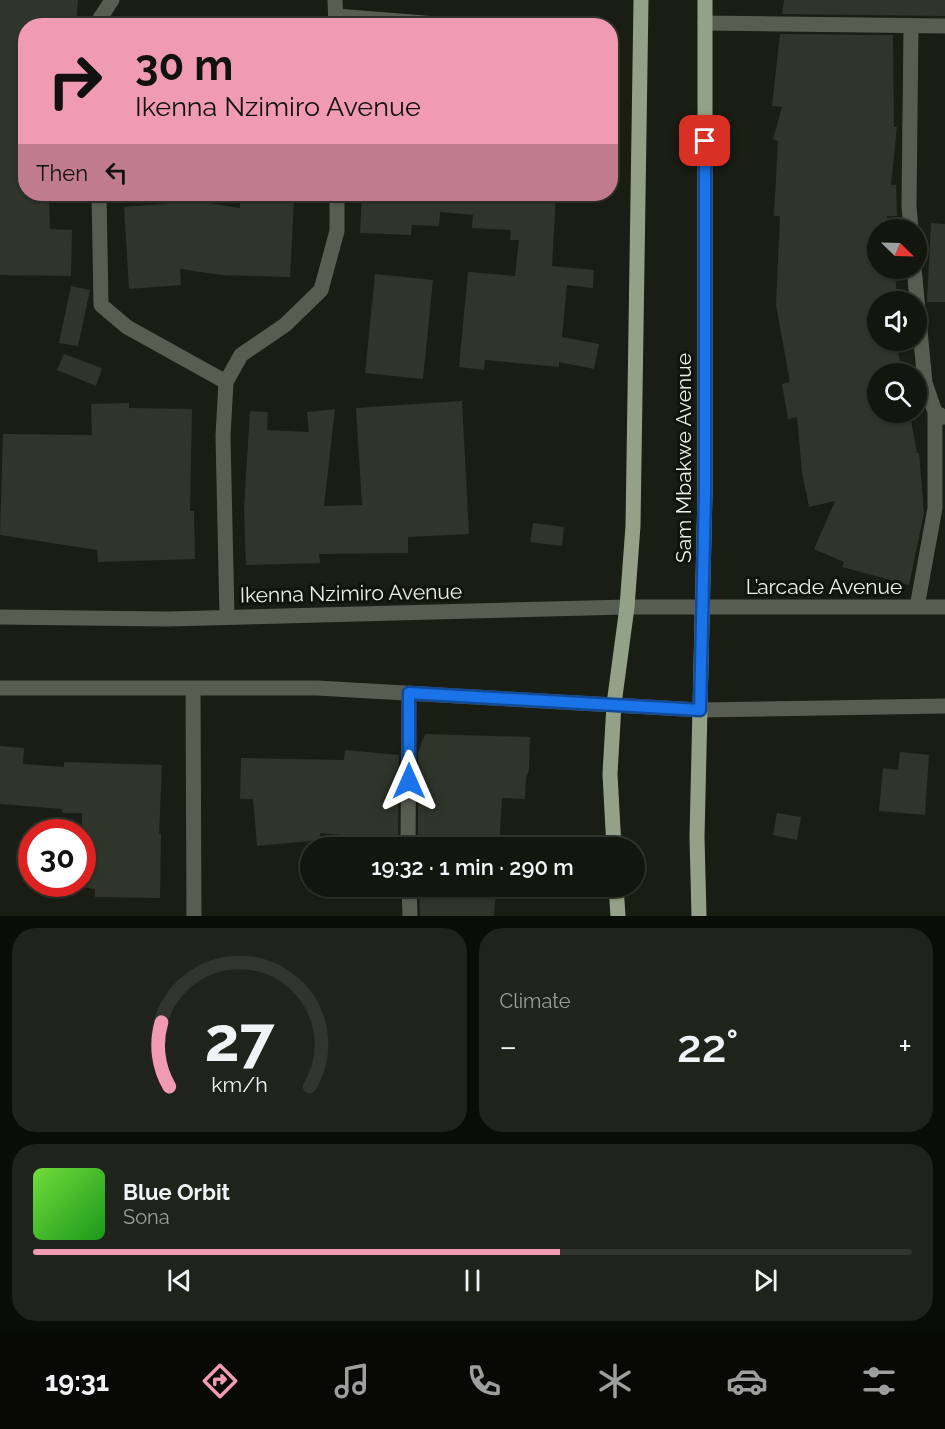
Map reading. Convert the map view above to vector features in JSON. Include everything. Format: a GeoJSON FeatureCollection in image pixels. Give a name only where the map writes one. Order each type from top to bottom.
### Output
{"type":"FeatureCollection","features":[{"type":"Feature","properties":{"kind":"main road"},"geometry":{"type":"LineString","coordinates":[[613,837],[610,774],[614,704],[627,607],[633,526],[641,0]]}},
{"type":"Feature","properties":{"kind":"main road","name":"Sam Mbakwe Avenue"},"geometry":{"type":"LineString","coordinates":[[699,916],[697,837],[705,482],[705,0]]}},
{"type":"Feature","properties":{"kind":"main road"},"geometry":{"type":"LineString","coordinates":[[617,897],[618,916]]}},
{"type":"Feature","properties":{"kind":"street"},"geometry":{"type":"LineString","coordinates":[[100,18],[112,0]]}},
{"type":"Feature","properties":{"kind":"street"},"geometry":{"type":"LineString","coordinates":[[335,0],[336,18]]}},
{"type":"Feature","properties":{"kind":"street"},"geometry":{"type":"LineString","coordinates":[[705,23],[945,26]]}},
{"type":"Feature","properties":{"kind":"street"},"geometry":{"type":"LineString","coordinates":[[910,219],[911,26]]}},
{"type":"Feature","properties":{"kind":"street"},"geometry":{"type":"LineString","coordinates":[[99,201],[101,304],[127,327],[226,382]]}},
{"type":"Feature","properties":{"kind":"street"},"geometry":{"type":"LineString","coordinates":[[227,617],[223,436],[226,382],[241,355],[285,325],[321,290],[337,231],[337,201]]}},
{"type":"Feature","properties":{"kind":"street"},"geometry":{"type":"LineString","coordinates":[[915,279],[925,383],[940,415],[935,508],[917,607]]}},
{"type":"Feature","properties":{"kind":"street","name":"Ikenna Nzimiro Avenue"},"geometry":{"type":"LineString","coordinates":[[0,617],[227,617],[702,607]]}},
{"type":"Feature","properties":{"kind":"street","name":"L’arcade Avenue"},"geometry":{"type":"LineString","coordinates":[[702,607],[945,607]]}},
{"type":"Feature","properties":{"kind":"street"},"geometry":{"type":"LineString","coordinates":[[0,688],[317,688],[700,710],[945,706]]}},
{"type":"Feature","properties":{"kind":"street"},"geometry":{"type":"LineString","coordinates":[[193,688],[194,916]]}},
{"type":"Feature","properties":{"kind":"street"},"geometry":{"type":"LineString","coordinates":[[408,837],[409,693]]}},
{"type":"Feature","properties":{"kind":"street"},"geometry":{"type":"LineString","coordinates":[[410,897],[410,916]]}},
{"type":"Feature","properties":{"kind":"building"},"geometry":{"type":"Polygon","coordinates":[[[0,0],[78,0],[77,18],[18,18],[18,201],[49,201],[50,229],[72,230],[71,276],[0,275],[0,0]]]}},
{"type":"Feature","properties":{"kind":"building"},"geometry":{"type":"Polygon","coordinates":[[[784,0],[945,0],[945,16],[782,14],[784,0]]]}},
{"type":"Feature","properties":{"kind":"building"},"geometry":{"type":"Polygon","coordinates":[[[780,34],[893,35],[894,127],[897,127],[891,185],[896,185],[897,216],[887,216],[887,219],[867,219],[867,279],[895,279],[897,291],[867,291],[867,351],[898,351],[900,363],[867,363],[867,423],[912,423],[917,453],[919,453],[924,513],[909,585],[842,567],[844,562],[814,549],[835,501],[809,507],[802,473],[797,417],[788,419],[782,384],[790,382],[776,305],[780,216],[774,216],[778,141],[773,139],[782,107],[772,106],[780,34]]]}},
{"type":"Feature","properties":{"kind":"building"},"geometry":{"type":"Polygon","coordinates":[[[196,201],[240,208],[240,201],[294,202],[290,277],[221,275],[180,269],[181,285],[129,289],[124,207],[196,201]]]}},
{"type":"Feature","properties":{"kind":"building"},"geometry":{"type":"Polygon","coordinates":[[[362,201],[556,201],[552,266],[594,270],[593,288],[567,285],[562,337],[599,344],[594,369],[559,362],[559,367],[485,360],[484,370],[459,367],[468,272],[515,276],[519,240],[510,240],[511,230],[472,228],[473,215],[440,212],[439,226],[412,225],[411,235],[360,233],[362,201]]]}},
{"type":"Feature","properties":{"kind":"building"},"geometry":{"type":"Polygon","coordinates":[[[931,223],[945,224],[945,302],[927,302],[931,223]]]}},
{"type":"Feature","properties":{"kind":"building"},"geometry":{"type":"Polygon","coordinates":[[[375,274],[433,280],[423,379],[365,373],[375,274]]]}},
{"type":"Feature","properties":{"kind":"building"},"geometry":{"type":"Polygon","coordinates":[[[71,286],[90,290],[78,346],[59,343],[71,286]]]}},
{"type":"Feature","properties":{"kind":"building"},"geometry":{"type":"Polygon","coordinates":[[[64,354],[102,368],[96,386],[57,370],[64,354]]]}},
{"type":"Feature","properties":{"kind":"building"},"geometry":{"type":"Polygon","coordinates":[[[462,401],[469,534],[408,537],[408,553],[319,554],[320,563],[246,565],[244,508],[250,411],[268,412],[267,430],[309,432],[307,412],[335,409],[324,506],[362,505],[356,408],[462,401]]]}},
{"type":"Feature","properties":{"kind":"building"},"geometry":{"type":"Polygon","coordinates":[[[129,403],[129,408],[192,409],[190,511],[194,511],[195,559],[98,562],[97,550],[0,535],[3,434],[92,435],[91,404],[129,403]]]}},
{"type":"Feature","properties":{"kind":"building"},"geometry":{"type":"Polygon","coordinates":[[[533,523],[564,527],[562,546],[530,542],[533,523]]]}},
{"type":"Feature","properties":{"kind":"building"},"geometry":{"type":"Polygon","coordinates":[[[425,734],[530,737],[525,799],[502,798],[500,837],[418,837],[418,753],[425,734]]]}},
{"type":"Feature","properties":{"kind":"building"},"geometry":{"type":"Polygon","coordinates":[[[0,746],[24,748],[23,764],[64,767],[64,762],[162,765],[159,834],[161,834],[160,898],[95,897],[96,819],[82,819],[82,813],[62,813],[62,809],[0,804],[0,746]]]}},
{"type":"Feature","properties":{"kind":"building"},"geometry":{"type":"Polygon","coordinates":[[[345,750],[399,755],[398,837],[320,833],[321,837],[300,837],[300,842],[257,846],[253,799],[240,799],[241,758],[344,760],[345,750]]]}},
{"type":"Feature","properties":{"kind":"building"},"geometry":{"type":"Polygon","coordinates":[[[900,752],[929,755],[925,815],[879,811],[883,768],[898,770],[900,752]]]}},
{"type":"Feature","properties":{"kind":"building"},"geometry":{"type":"Polygon","coordinates":[[[777,813],[801,817],[797,840],[773,835],[777,813]]]}},
{"type":"Feature","properties":{"kind":"building"},"geometry":{"type":"Polygon","coordinates":[[[419,897],[495,897],[494,916],[420,916],[419,897]]]}},
{"type":"Feature","properties":{"kind":"route"},"geometry":{"type":"LineString","coordinates":[[409,781],[409,693],[700,710],[705,493],[705,141]]}}]}
